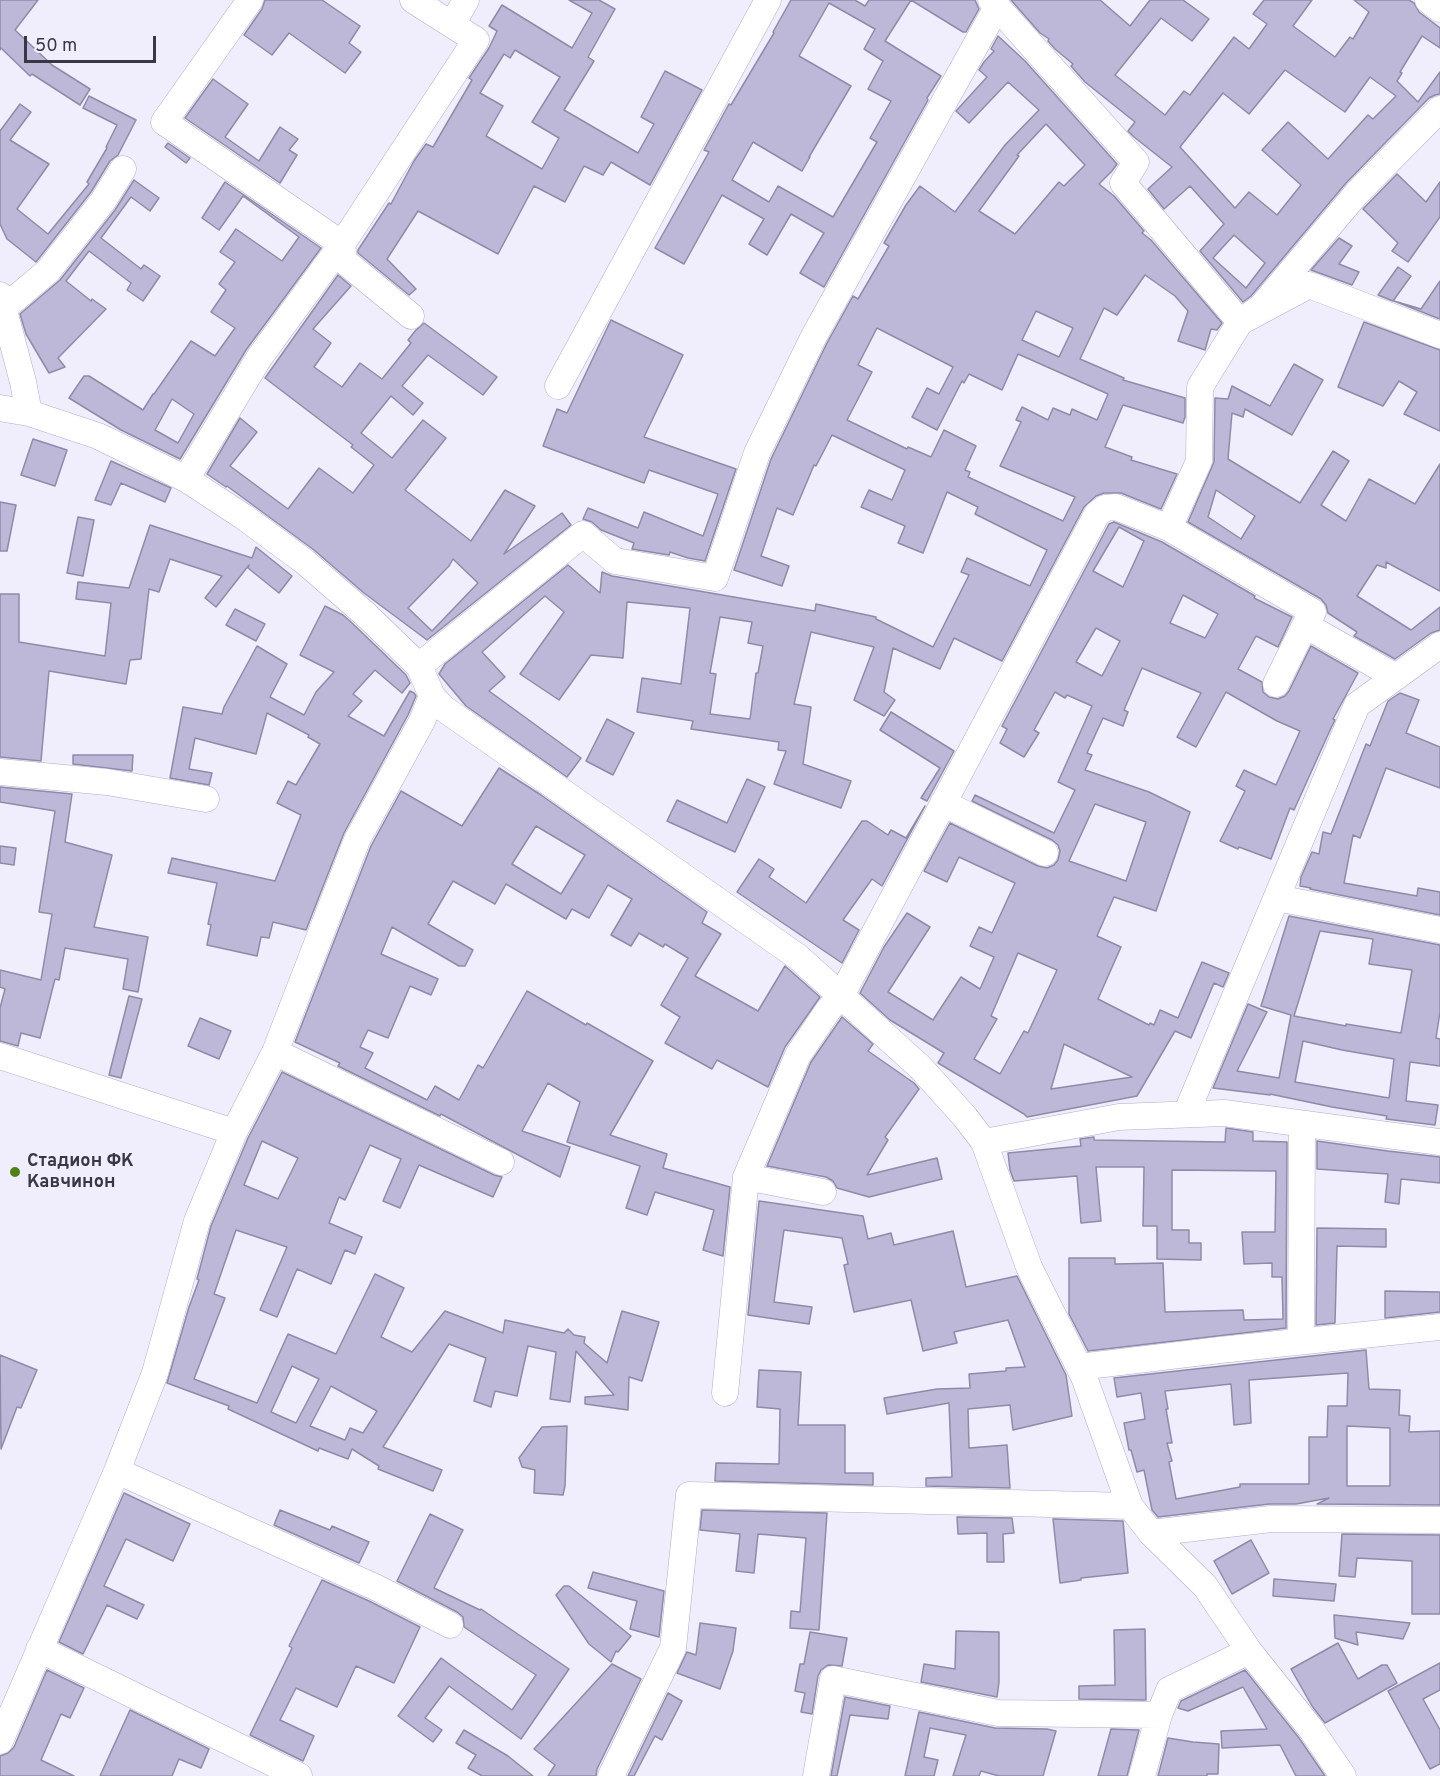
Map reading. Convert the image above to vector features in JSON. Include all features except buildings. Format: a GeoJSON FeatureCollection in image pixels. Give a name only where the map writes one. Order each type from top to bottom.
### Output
{"type":"FeatureCollection","features":[{"type":"Feature","properties":{"kind":"street"},"geometry":{"type":"LineString","coordinates":[[250,0],[164,122],[342,244],[344,261],[411,316]]}},
{"type":"Feature","properties":{"kind":"street"},"geometry":{"type":"LineString","coordinates":[[186,479],[259,358],[342,244],[477,40],[413,0]]}},
{"type":"Feature","properties":{"kind":"street"},"geometry":{"type":"LineString","coordinates":[[452,25],[466,0]]}},
{"type":"Feature","properties":{"kind":"street"},"geometry":{"type":"LineString","coordinates":[[558,386],[768,0]]}},
{"type":"Feature","properties":{"kind":"street"},"geometry":{"type":"LineString","coordinates":[[1428,0],[1440,9]]}},
{"type":"Feature","properties":{"kind":"street"},"geometry":{"type":"LineString","coordinates":[[419,666],[583,534],[615,561],[715,578],[757,453],[814,336],[994,3],[1136,162],[1123,183],[1240,322]]}},
{"type":"Feature","properties":{"kind":"street"},"geometry":{"type":"LineString","coordinates":[[1169,528],[1199,461],[1200,387],[1240,322],[1261,307],[1357,193],[1440,109]]}},
{"type":"Feature","properties":{"kind":"street"},"geometry":{"type":"LineString","coordinates":[[29,412],[2,301],[48,271],[103,201],[123,169]]}},
{"type":"Feature","properties":{"kind":"street"},"geometry":{"type":"LineString","coordinates":[[1240,322],[1309,285],[1440,335]]}},
{"type":"Feature","properties":{"kind":"street"},"geometry":{"type":"LineString","coordinates":[[0,408],[29,412],[98,436],[186,479],[244,517],[305,562],[364,613],[419,666],[432,696],[443,708],[798,957],[920,1067],[984,1142],[1029,1267],[1079,1367],[1130,1506],[1151,1533],[1205,1586],[1249,1651],[1311,1729],[1343,1776]]}},
{"type":"Feature","properties":{"kind":"street"},"geometry":{"type":"LineString","coordinates":[[725,1393],[746,1177],[798,1055],[829,1009],[841,996],[1097,514],[1105,508],[1116,507],[1169,528],[1313,612],[1276,684]]}},
{"type":"Feature","properties":{"kind":"street"},"geometry":{"type":"LineString","coordinates":[[1305,625],[1396,677]]}},
{"type":"Feature","properties":{"kind":"street"},"geometry":{"type":"LineString","coordinates":[[1186,1114],[1357,705],[1440,645]]}},
{"type":"Feature","properties":{"kind":"street"},"geometry":{"type":"LineString","coordinates":[[0,1741],[117,1471],[154,1373],[197,1221],[234,1132],[275,1052],[357,840],[422,721],[432,696]]}},
{"type":"Feature","properties":{"kind":"street"},"geometry":{"type":"LineString","coordinates":[[0,772],[107,782],[206,799]]}},
{"type":"Feature","properties":{"kind":"street"},"geometry":{"type":"LineString","coordinates":[[943,803],[1045,853]]}},
{"type":"Feature","properties":{"kind":"street"},"geometry":{"type":"LineString","coordinates":[[1276,898],[1440,930]]}},
{"type":"Feature","properties":{"kind":"street"},"geometry":{"type":"LineString","coordinates":[[275,1052],[501,1162]]}},
{"type":"Feature","properties":{"kind":"street"},"geometry":{"type":"LineString","coordinates":[[0,1056],[234,1132]]}},
{"type":"Feature","properties":{"kind":"street"},"geometry":{"type":"LineString","coordinates":[[984,1142],[1119,1117],[1224,1113],[1440,1142]]}},
{"type":"Feature","properties":{"kind":"street"},"geometry":{"type":"LineString","coordinates":[[1301,1341],[1302,1124]]}},
{"type":"Feature","properties":{"kind":"street"},"geometry":{"type":"LineString","coordinates":[[746,1177],[823,1192]]}},
{"type":"Feature","properties":{"kind":"street"},"geometry":{"type":"LineString","coordinates":[[1079,1367],[1440,1327]]}},
{"type":"Feature","properties":{"kind":"street"},"geometry":{"type":"LineString","coordinates":[[117,1471],[375,1587],[450,1625]]}},
{"type":"Feature","properties":{"kind":"street"},"geometry":{"type":"LineString","coordinates":[[612,1776],[673,1648],[689,1495],[1130,1506]]}},
{"type":"Feature","properties":{"kind":"street"},"geometry":{"type":"LineString","coordinates":[[1151,1533],[1271,1519],[1440,1520]]}},
{"type":"Feature","properties":{"kind":"street"},"geometry":{"type":"LineString","coordinates":[[39,1649],[299,1776]]}},
{"type":"Feature","properties":{"kind":"street"},"geometry":{"type":"LineString","coordinates":[[1142,1776],[1159,1715],[1169,1690],[1249,1651]]}},
{"type":"Feature","properties":{"kind":"street"},"geometry":{"type":"LineString","coordinates":[[816,1776],[833,1680],[998,1713],[1159,1715]]}},
{"type":"Feature","properties":{"kind":"place","name":"Стадион ФК Кавчинон"},"geometry":{"type":"Point","coordinates":[15,1172]}}]}
